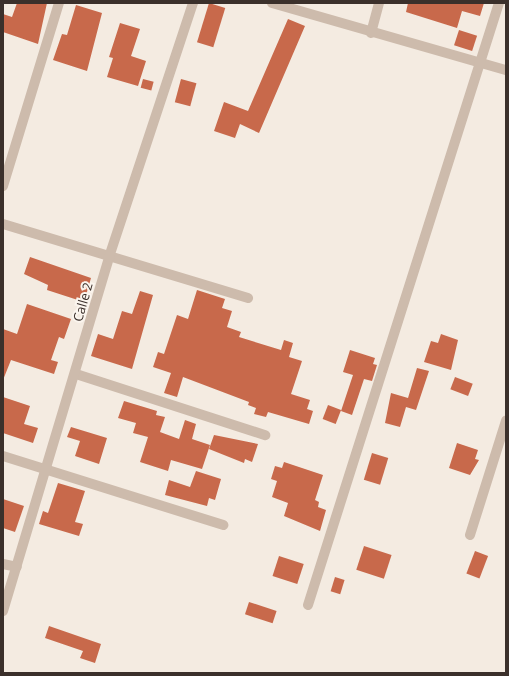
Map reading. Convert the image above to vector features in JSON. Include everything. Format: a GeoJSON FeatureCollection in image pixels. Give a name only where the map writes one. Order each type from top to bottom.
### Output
{"type":"FeatureCollection","features":[{"type":"Feature","properties":{"kind":"street"},"geometry":{"type":"LineString","coordinates":[[3,186],[59,3]]}},
{"type":"Feature","properties":{"kind":"street","name":"Calle 2"},"geometry":{"type":"LineString","coordinates":[[3,611],[76,374],[109,257],[193,3]]}},
{"type":"Feature","properties":{"kind":"street"},"geometry":{"type":"LineString","coordinates":[[272,3],[371,33],[506,70]]}},
{"type":"Feature","properties":{"kind":"street"},"geometry":{"type":"LineString","coordinates":[[371,33],[379,3]]}},
{"type":"Feature","properties":{"kind":"street"},"geometry":{"type":"LineString","coordinates":[[308,605],[499,3]]}},
{"type":"Feature","properties":{"kind":"street"},"geometry":{"type":"LineString","coordinates":[[3,224],[248,298]]}},
{"type":"Feature","properties":{"kind":"street"},"geometry":{"type":"LineString","coordinates":[[76,374],[265,434]]}},
{"type":"Feature","properties":{"kind":"street"},"geometry":{"type":"LineString","coordinates":[[470,534],[506,421]]}},
{"type":"Feature","properties":{"kind":"street"},"geometry":{"type":"LineString","coordinates":[[3,456],[223,525]]}},
{"type":"Feature","properties":{"kind":"street"},"geometry":{"type":"LineString","coordinates":[[3,564],[17,567]]}},
{"type":"Feature","properties":{"kind":"building"},"geometry":{"type":"Polygon","coordinates":[[[17,3],[47,3],[38,44],[3,32],[3,14],[12,17],[17,3]]]}},
{"type":"Feature","properties":{"kind":"building"},"geometry":{"type":"Polygon","coordinates":[[[209,3],[225,8],[213,47],[197,42],[209,3]]]}},
{"type":"Feature","properties":{"kind":"building"},"geometry":{"type":"Polygon","coordinates":[[[408,3],[484,3],[480,16],[462,11],[457,28],[406,12],[408,3]]]}},
{"type":"Feature","properties":{"kind":"building"},"geometry":{"type":"Polygon","coordinates":[[[76,5],[102,13],[87,71],[53,60],[62,34],[67,35],[76,5]]]}},
{"type":"Feature","properties":{"kind":"building"},"geometry":{"type":"Polygon","coordinates":[[[288,19],[305,26],[259,133],[240,124],[235,138],[214,131],[224,102],[248,111],[288,19]]]}},
{"type":"Feature","properties":{"kind":"building"},"geometry":{"type":"Polygon","coordinates":[[[120,23],[140,29],[131,56],[146,61],[138,86],[107,77],[113,58],[109,57],[120,23]]]}},
{"type":"Feature","properties":{"kind":"building"},"geometry":{"type":"Polygon","coordinates":[[[459,30],[477,36],[472,51],[454,45],[459,30]]]}},
{"type":"Feature","properties":{"kind":"building"},"geometry":{"type":"Polygon","coordinates":[[[143,79],[154,82],[151,91],[141,88],[143,79]]]}},
{"type":"Feature","properties":{"kind":"building"},"geometry":{"type":"Polygon","coordinates":[[[181,79],[196,83],[190,106],[175,102],[181,79]]]}},
{"type":"Feature","properties":{"kind":"building"},"geometry":{"type":"Polygon","coordinates":[[[30,257],[91,278],[84,302],[47,290],[48,285],[24,274],[30,257]]]}},
{"type":"Feature","properties":{"kind":"building"},"geometry":{"type":"Polygon","coordinates":[[[197,290],[225,299],[222,308],[232,311],[227,327],[241,332],[239,337],[281,350],[284,340],[293,343],[289,357],[302,361],[291,394],[310,400],[307,409],[313,411],[309,424],[268,412],[266,417],[254,414],[256,408],[248,405],[249,402],[183,377],[177,397],[164,393],[171,373],[153,367],[158,352],[164,354],[177,315],[188,319],[197,290]]]}},
{"type":"Feature","properties":{"kind":"building"},"geometry":{"type":"Polygon","coordinates":[[[140,291],[153,295],[132,369],[91,356],[98,334],[113,339],[122,311],[132,314],[140,291]]]}},
{"type":"Feature","properties":{"kind":"building"},"geometry":{"type":"Polygon","coordinates":[[[27,304],[71,319],[64,339],[59,337],[51,360],[58,362],[54,374],[11,360],[3,380],[3,329],[17,334],[27,304]]]}},
{"type":"Feature","properties":{"kind":"building"},"geometry":{"type":"Polygon","coordinates":[[[441,334],[458,340],[451,370],[424,362],[431,341],[438,343],[441,334]]]}},
{"type":"Feature","properties":{"kind":"building"},"geometry":{"type":"Polygon","coordinates":[[[350,350],[375,358],[373,364],[377,365],[372,381],[364,379],[352,415],[341,411],[353,375],[343,372],[350,350]]]}},
{"type":"Feature","properties":{"kind":"building"},"geometry":{"type":"Polygon","coordinates":[[[417,368],[429,371],[416,410],[406,407],[400,427],[385,423],[391,393],[408,398],[417,368]]]}},
{"type":"Feature","properties":{"kind":"building"},"geometry":{"type":"Polygon","coordinates":[[[455,377],[473,384],[468,396],[450,389],[455,377]]]}},
{"type":"Feature","properties":{"kind":"building"},"geometry":{"type":"Polygon","coordinates":[[[3,397],[30,406],[24,424],[38,428],[33,443],[3,433],[3,397]]]}},
{"type":"Feature","properties":{"kind":"building"},"geometry":{"type":"Polygon","coordinates":[[[124,401],[157,411],[156,415],[165,417],[160,432],[179,439],[185,420],[196,424],[192,439],[210,445],[202,469],[171,460],[168,471],[140,462],[148,437],[133,433],[136,423],[118,418],[124,401]]]}},
{"type":"Feature","properties":{"kind":"building"},"geometry":{"type":"Polygon","coordinates":[[[328,405],[341,410],[336,424],[323,419],[328,405]]]}},
{"type":"Feature","properties":{"kind":"building"},"geometry":{"type":"Polygon","coordinates":[[[71,427],[107,438],[99,464],[75,456],[80,441],[67,437],[71,427]]]}},
{"type":"Feature","properties":{"kind":"building"},"geometry":{"type":"Polygon","coordinates":[[[214,435],[258,444],[252,462],[245,459],[244,463],[209,449],[214,435]]]}},
{"type":"Feature","properties":{"kind":"building"},"geometry":{"type":"Polygon","coordinates":[[[457,443],[478,450],[475,459],[479,460],[470,475],[449,468],[457,443]]]}},
{"type":"Feature","properties":{"kind":"building"},"geometry":{"type":"Polygon","coordinates":[[[372,453],[388,458],[380,485],[364,480],[372,453]]]}},
{"type":"Feature","properties":{"kind":"building"},"geometry":{"type":"Polygon","coordinates":[[[284,462],[323,475],[315,500],[319,502],[318,507],[326,510],[320,531],[284,516],[288,503],[272,497],[277,481],[271,479],[275,466],[282,468],[284,462]]]}},
{"type":"Feature","properties":{"kind":"building"},"geometry":{"type":"Polygon","coordinates":[[[196,471],[221,479],[215,500],[209,498],[207,506],[165,495],[169,480],[190,487],[196,471]]]}},
{"type":"Feature","properties":{"kind":"building"},"geometry":{"type":"Polygon","coordinates":[[[58,483],[85,491],[75,522],[83,524],[79,536],[39,524],[43,511],[48,513],[58,483]]]}},
{"type":"Feature","properties":{"kind":"building"},"geometry":{"type":"Polygon","coordinates":[[[3,499],[24,506],[15,532],[3,528],[3,499]]]}},
{"type":"Feature","properties":{"kind":"building"},"geometry":{"type":"Polygon","coordinates":[[[364,546],[392,555],[384,579],[356,570],[364,546]]]}},
{"type":"Feature","properties":{"kind":"building"},"geometry":{"type":"Polygon","coordinates":[[[475,551],[488,556],[479,578],[466,573],[475,551]]]}},
{"type":"Feature","properties":{"kind":"building"},"geometry":{"type":"Polygon","coordinates":[[[279,556],[304,564],[297,584],[273,576],[279,556]]]}},
{"type":"Feature","properties":{"kind":"building"},"geometry":{"type":"Polygon","coordinates":[[[335,577],[345,580],[340,594],[331,591],[335,577]]]}},
{"type":"Feature","properties":{"kind":"building"},"geometry":{"type":"Polygon","coordinates":[[[249,602],[277,611],[273,623],[245,614],[249,602]]]}},
{"type":"Feature","properties":{"kind":"building"},"geometry":{"type":"Polygon","coordinates":[[[49,626],[101,644],[95,663],[80,658],[83,651],[45,638],[49,626]]]}}]}
